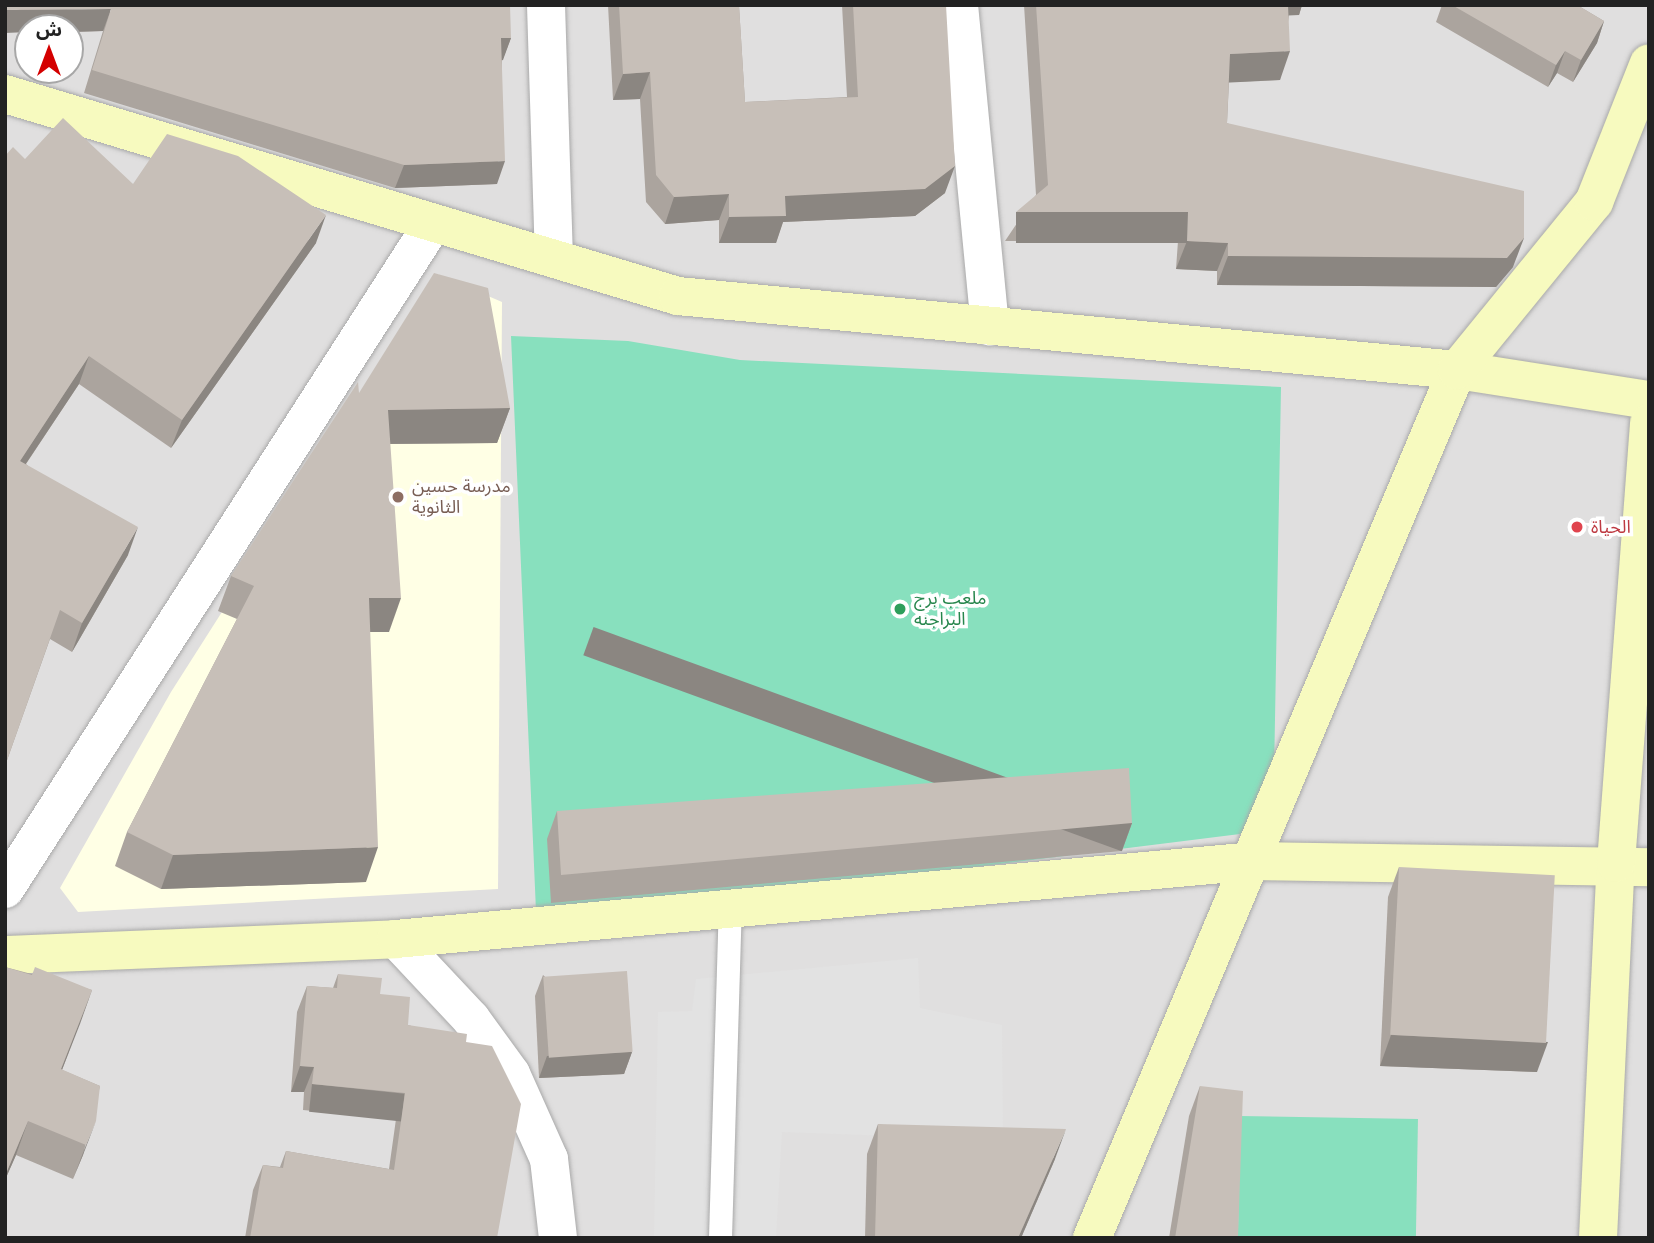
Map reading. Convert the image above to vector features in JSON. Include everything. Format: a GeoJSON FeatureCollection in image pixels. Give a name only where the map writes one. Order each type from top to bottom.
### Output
{"type":"FeatureCollection","features":[{"type":"Feature","properties":{"kind":"street"},"geometry":{"type":"LineString","coordinates":[[546,5],[554,258]]}},
{"type":"Feature","properties":{"kind":"street"},"geometry":{"type":"LineString","coordinates":[[959,5],[990,327]]}},
{"type":"Feature","properties":{"kind":"street"},"geometry":{"type":"LineString","coordinates":[[1092,1238],[1254,861],[1457,370],[1594,202],[1649,63]]}},
{"type":"Feature","properties":{"kind":"street"},"geometry":{"type":"LineString","coordinates":[[5,94],[432,225],[554,258],[633,286],[732,306],[1457,370],[1649,400]]}},
{"type":"Feature","properties":{"kind":"street"},"geometry":{"type":"LineString","coordinates":[[5,889],[432,225]]}},
{"type":"Feature","properties":{"kind":"street"},"geometry":{"type":"LineString","coordinates":[[1598,1238],[1633,865],[1649,423]]}},
{"type":"Feature","properties":{"kind":"street"},"geometry":{"type":"LineString","coordinates":[[5,955],[396,939],[1254,861],[1633,865]]}},
{"type":"Feature","properties":{"kind":"street"},"geometry":{"type":"LineString","coordinates":[[396,939],[471,1019],[511,1074],[549,1159],[558,1238]]}},
{"type":"Feature","properties":{"kind":"lane"},"geometry":{"type":"LineString","coordinates":[[720,1238],[730,909]]}},
{"type":"Feature","properties":{"kind":"shaded area"},"geometry":{"type":"Polygon","coordinates":[[[5,5],[1649,5],[1649,1238],[5,1238],[5,5]]]}},
{"type":"Feature","properties":{"kind":"shaded area","name":"مدرسة حسين الثانوية"},"geometry":{"type":"Polygon","coordinates":[[[437,274],[502,302],[498,889],[78,912],[60,888],[171,692],[437,274]]]}},
{"type":"Feature","properties":{"kind":"shaded area"},"geometry":{"type":"Polygon","coordinates":[[[918,958],[920,1008],[1002,1025],[1003,1140],[782,1132],[776,1238],[654,1238],[658,1012],[692,1011],[696,979],[918,958]]]}},
{"type":"Feature","properties":{"kind":"green space","name":"ملعب برج البراجنه"},"geometry":{"type":"Polygon","coordinates":[[[511,336],[628,341],[740,360],[1281,387],[1273,830],[685,903],[536,911],[511,336]]]}},
{"type":"Feature","properties":{"kind":"green space"},"geometry":{"type":"Polygon","coordinates":[[[1240,1116],[1418,1119],[1416,1238],[1238,1238],[1240,1116]]]}},
{"type":"Feature","properties":{"kind":"building"},"geometry":{"type":"Polygon","coordinates":[[[5,5],[510,5],[511,38],[501,38],[505,161],[404,165],[92,70],[111,9],[5,10],[5,5]]]}},
{"type":"Feature","properties":{"kind":"building"},"geometry":{"type":"Polygon","coordinates":[[[619,5],[739,5],[745,102],[858,97],[853,5],[946,5],[955,166],[925,189],[785,196],[786,216],[729,217],[729,194],[674,197],[656,175],[650,72],[623,74],[619,5]]]}},
{"type":"Feature","properties":{"kind":"building"},"geometry":{"type":"Polygon","coordinates":[[[1036,5],[1288,5],[1290,51],[1230,54],[1227,123],[1524,191],[1524,238],[1507,258],[1228,256],[1228,243],[1187,241],[1188,212],[1016,212],[1048,185],[1036,5]]]}},
{"type":"Feature","properties":{"kind":"building"},"geometry":{"type":"Polygon","coordinates":[[[1452,5],[1577,5],[1604,21],[1581,60],[1565,51],[1556,65],[1452,5]]]}},
{"type":"Feature","properties":{"kind":"building"},"geometry":{"type":"Polygon","coordinates":[[[63,118],[133,184],[167,134],[238,156],[326,215],[182,420],[89,356],[20,461],[138,527],[82,623],[60,610],[5,766],[5,156],[13,147],[25,159],[63,118]]]}},
{"type":"Feature","properties":{"kind":"building"},"geometry":{"type":"Polygon","coordinates":[[[434,273],[488,288],[510,408],[388,410],[401,598],[369,598],[378,847],[173,855],[127,832],[254,586],[231,576],[358,382],[359,393],[434,273]]]}},
{"type":"Feature","properties":{"kind":"building"},"geometry":{"type":"Polygon","coordinates":[[[1129,768],[1132,823],[561,875],[557,811],[1129,768]]]}},
{"type":"Feature","properties":{"kind":"building"},"geometry":{"type":"Polygon","coordinates":[[[1399,867],[1555,875],[1546,1043],[1390,1035],[1399,867]]]}},
{"type":"Feature","properties":{"kind":"building"},"geometry":{"type":"Polygon","coordinates":[[[5,967],[32,975],[35,967],[92,990],[61,1069],[100,1086],[96,1121],[86,1145],[28,1121],[5,1176],[5,967]]]}},
{"type":"Feature","properties":{"kind":"building"},"geometry":{"type":"Polygon","coordinates":[[[627,971],[633,1052],[549,1058],[543,977],[627,971]]]}},
{"type":"Feature","properties":{"kind":"building"},"geometry":{"type":"Polygon","coordinates":[[[338,974],[382,978],[380,994],[410,997],[408,1025],[467,1034],[466,1042],[492,1046],[521,1104],[497,1238],[250,1238],[263,1165],[283,1168],[286,1151],[394,1170],[405,1093],[312,1084],[314,1067],[300,1066],[307,986],[337,988],[338,974]]]}},
{"type":"Feature","properties":{"kind":"building"},"geometry":{"type":"Polygon","coordinates":[[[1200,1086],[1243,1091],[1238,1238],[1175,1238],[1200,1086]]]}},
{"type":"Feature","properties":{"kind":"building"},"geometry":{"type":"Polygon","coordinates":[[[878,1124],[1066,1129],[1018,1238],[875,1238],[878,1124]]]}},
{"type":"Feature","properties":{"kind":"place","name":"مدرسة حسين الثانوية"},"geometry":{"type":"Point","coordinates":[398,497]}},
{"type":"Feature","properties":{"kind":"place","name":"الحياة"},"geometry":{"type":"Point","coordinates":[1577,527]}},
{"type":"Feature","properties":{"kind":"place","name":"ملعب برج البراجنه"},"geometry":{"type":"Point","coordinates":[900,609]}}]}
